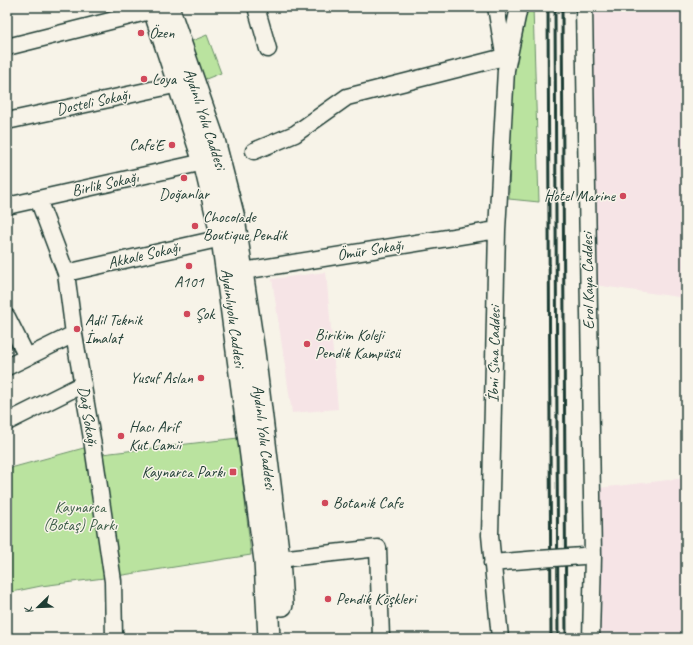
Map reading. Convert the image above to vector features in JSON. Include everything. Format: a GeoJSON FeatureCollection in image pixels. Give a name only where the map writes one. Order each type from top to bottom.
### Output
{"type":"FeatureCollection","features":[{"type":"Feature","properties":{"kind":"main road","name":"Aydınlıyolu Caddesi"},"geometry":{"type":"LineString","coordinates":[[158,8],[179,84],[204,162],[222,238],[265,561],[269,638]]}},
{"type":"Feature","properties":{"kind":"main road","name":"Aydınlı Yolu Caddesi"},"geometry":{"type":"LineString","coordinates":[[158,8],[214,140],[234,218],[243,271],[279,559],[284,638]]}},
{"type":"Feature","properties":{"kind":"street"},"geometry":{"type":"LineString","coordinates":[[256,7],[268,49]]}},
{"type":"Feature","properties":{"kind":"street"},"geometry":{"type":"LineString","coordinates":[[496,7],[505,63]]}},
{"type":"Feature","properties":{"kind":"street"},"geometry":{"type":"LineString","coordinates":[[505,63],[519,7]]}},
{"type":"Feature","properties":{"kind":"street","name":"Erol Kaya Caddesi"},"geometry":{"type":"LineString","coordinates":[[584,7],[588,556],[591,638]]}},
{"type":"Feature","properties":{"kind":"street"},"geometry":{"type":"LineString","coordinates":[[7,47],[158,8]]}},
{"type":"Feature","properties":{"kind":"street"},"geometry":{"type":"LineString","coordinates":[[254,151],[295,134],[347,97],[505,63]]}},
{"type":"Feature","properties":{"kind":"street","name":"İbni Sina Caddesi"},"geometry":{"type":"LineString","coordinates":[[500,638],[492,563],[490,519],[497,230],[505,63]]}},
{"type":"Feature","properties":{"kind":"street","name":"Dosteli Sokağı"},"geometry":{"type":"LineString","coordinates":[[7,121],[179,84]]}},
{"type":"Feature","properties":{"kind":"street","name":"Birlik Sokağı"},"geometry":{"type":"LineString","coordinates":[[7,206],[204,162]]}},
{"type":"Feature","properties":{"kind":"street","name":"Dağ Sokağı"},"geometry":{"type":"LineString","coordinates":[[38,198],[66,273],[74,334],[114,581],[114,638]]}},
{"type":"Feature","properties":{"kind":"street","name":"Ömür Sokağı"},"geometry":{"type":"LineString","coordinates":[[243,271],[497,230]]}},
{"type":"Feature","properties":{"kind":"street","name":"Akkale Sokağı"},"geometry":{"type":"LineString","coordinates":[[66,273],[222,238]]}},
{"type":"Feature","properties":{"kind":"street"},"geometry":{"type":"LineString","coordinates":[[7,317],[27,357]]}},
{"type":"Feature","properties":{"kind":"street"},"geometry":{"type":"LineString","coordinates":[[7,367],[74,334]]}},
{"type":"Feature","properties":{"kind":"street"},"geometry":{"type":"LineString","coordinates":[[7,422],[83,384]]}},
{"type":"Feature","properties":{"kind":"street"},"geometry":{"type":"LineString","coordinates":[[279,559],[378,548],[381,638]]}},
{"type":"Feature","properties":{"kind":"street"},"geometry":{"type":"LineString","coordinates":[[492,563],[588,556]]}},
{"type":"Feature","properties":{"kind":"shaded area"},"geometry":{"type":"Polygon","coordinates":[[[592,7],[686,7],[686,298],[595,285],[592,7]]]}},
{"type":"Feature","properties":{"kind":"shaded area","name":"Birikim Koleji Pendik Kampüsü"},"geometry":{"type":"Polygon","coordinates":[[[326,272],[338,409],[292,413],[272,279],[326,272]]]}},
{"type":"Feature","properties":{"kind":"shaded area"},"geometry":{"type":"Polygon","coordinates":[[[686,478],[686,638],[600,638],[599,488],[686,478]]]}},
{"type":"Feature","properties":{"kind":"green space"},"geometry":{"type":"Polygon","coordinates":[[[527,7],[533,7],[539,202],[509,199],[512,71],[527,7]]]}},
{"type":"Feature","properties":{"kind":"green space"},"geometry":{"type":"Polygon","coordinates":[[[207,35],[221,73],[201,81],[187,43],[207,35]]]}},
{"type":"Feature","properties":{"kind":"green space","name":"Kaynarca (Botaş) Parkı"},"geometry":{"type":"Polygon","coordinates":[[[238,438],[251,555],[104,578],[41,586],[7,593],[7,469],[91,446],[102,454],[238,438]]]}},
{"type":"Feature","properties":{"kind":"railway"},"geometry":{"type":"LineString","coordinates":[[548,7],[551,638]]}},
{"type":"Feature","properties":{"kind":"railway"},"geometry":{"type":"LineString","coordinates":[[555,7],[558,638]]}},
{"type":"Feature","properties":{"kind":"railway"},"geometry":{"type":"LineString","coordinates":[[562,7],[566,638]]}},
{"type":"Feature","properties":{"kind":"place","name":"Özen"},"geometry":{"type":"Point","coordinates":[141,33]}},
{"type":"Feature","properties":{"kind":"place","name":"Loya"},"geometry":{"type":"Point","coordinates":[144,79]}},
{"type":"Feature","properties":{"kind":"place","name":"Cafe'E"},"geometry":{"type":"Point","coordinates":[172,145]}},
{"type":"Feature","properties":{"kind":"place","name":"Doğanlar"},"geometry":{"type":"Point","coordinates":[184,178]}},
{"type":"Feature","properties":{"kind":"place","name":"Hotel Marine"},"geometry":{"type":"Point","coordinates":[623,196]}},
{"type":"Feature","properties":{"kind":"place","name":"Chocolade Boutique Pendik"},"geometry":{"type":"Point","coordinates":[195,226]}},
{"type":"Feature","properties":{"kind":"place","name":"A101"},"geometry":{"type":"Point","coordinates":[189,266]}},
{"type":"Feature","properties":{"kind":"place","name":"Şok"},"geometry":{"type":"Point","coordinates":[187,314]}},
{"type":"Feature","properties":{"kind":"place","name":"Adil Teknik İmalat"},"geometry":{"type":"Point","coordinates":[77,329]}},
{"type":"Feature","properties":{"kind":"place","name":"Birikim Koleji Pendik Kampüsü"},"geometry":{"type":"Point","coordinates":[307,344]}},
{"type":"Feature","properties":{"kind":"place","name":"Yusuf Aslan"},"geometry":{"type":"Point","coordinates":[201,378]}},
{"type":"Feature","properties":{"kind":"place","name":"Hacı Arif Kut Camii"},"geometry":{"type":"Point","coordinates":[121,436]}},
{"type":"Feature","properties":{"kind":"place","name":"Kaynarca Parkı"},"geometry":{"type":"Point","coordinates":[233,472]}},
{"type":"Feature","properties":{"kind":"place","name":"Botanik Cafe"},"geometry":{"type":"Point","coordinates":[325,503]}},
{"type":"Feature","properties":{"kind":"place","name":"Pendik Köşkleri"},"geometry":{"type":"Point","coordinates":[328,599]}}]}
